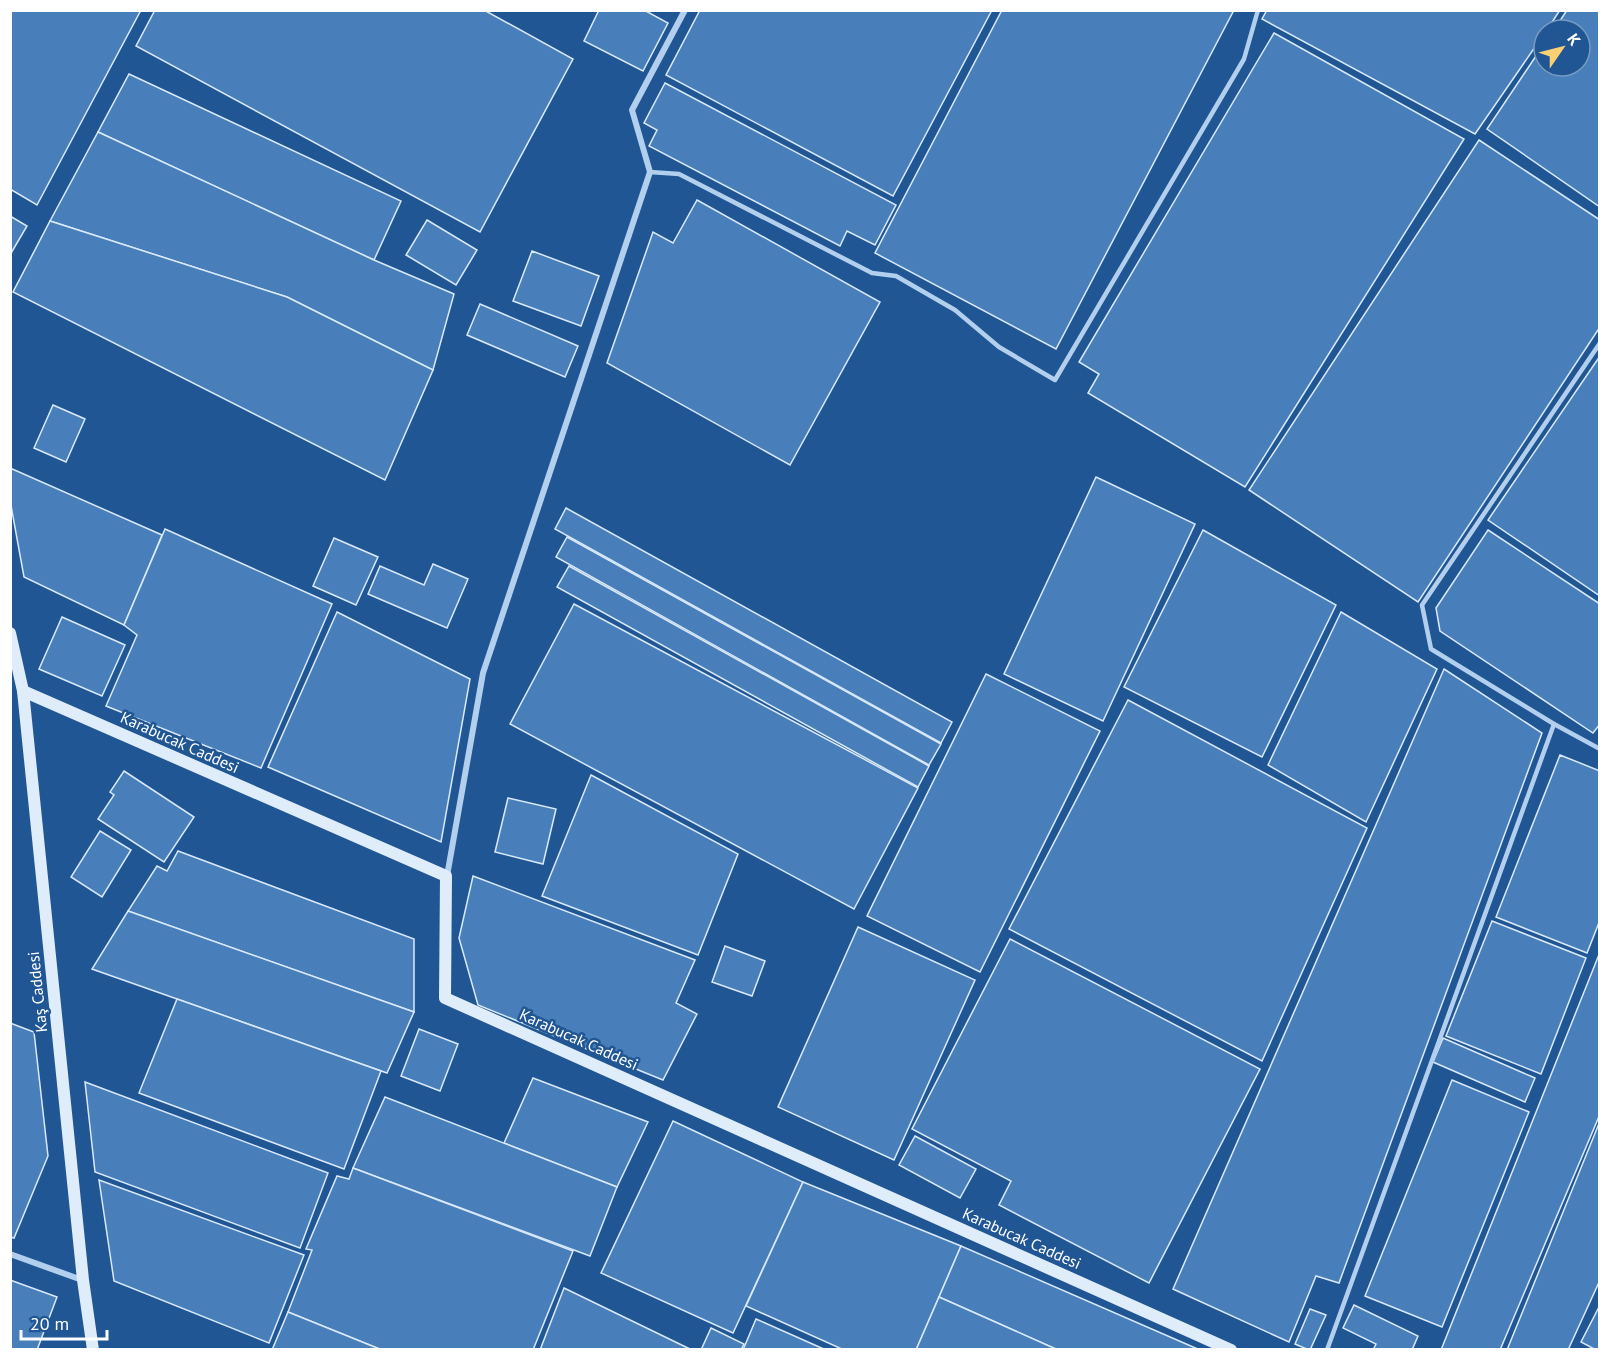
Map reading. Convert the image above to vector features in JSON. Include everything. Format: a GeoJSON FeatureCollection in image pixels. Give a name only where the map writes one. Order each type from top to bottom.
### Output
{"type":"FeatureCollection","features":[{"type":"Feature","properties":{"kind":"street"},"geometry":{"type":"LineString","coordinates":[[446,876],[483,673],[650,172],[632,110],[686,10]]}},
{"type":"Feature","properties":{"kind":"street","name":"Kaş Caddesi"},"geometry":{"type":"LineString","coordinates":[[10,633],[23,691],[83,1280],[93,1350]]}},
{"type":"Feature","properties":{"kind":"street","name":"Karabucak Caddesi"},"geometry":{"type":"LineString","coordinates":[[23,691],[446,876],[445,998],[1231,1350]]}},
{"type":"Feature","properties":{"kind":"street"},"geometry":{"type":"LineString","coordinates":[[10,1254],[83,1280]]}},
{"type":"Feature","properties":{"kind":"lane"},"geometry":{"type":"LineString","coordinates":[[650,172],[679,174],[872,273],[896,276],[955,310],[999,347],[1055,380],[1244,59],[1258,10]]}},
{"type":"Feature","properties":{"kind":"lane"},"geometry":{"type":"LineString","coordinates":[[1599,343],[1422,605],[1431,650],[1599,749]]}},
{"type":"Feature","properties":{"kind":"lane"},"geometry":{"type":"LineString","coordinates":[[1327,1350],[1554,724]]}},
{"type":"Feature","properties":{"kind":"building"},"geometry":{"type":"Polygon","coordinates":[[[10,10],[141,10],[37,205],[10,189],[10,10]]]}},
{"type":"Feature","properties":{"kind":"building"},"geometry":{"type":"Polygon","coordinates":[[[155,10],[484,10],[573,59],[480,232],[136,46],[155,10]]]}},
{"type":"Feature","properties":{"kind":"building"},"geometry":{"type":"Polygon","coordinates":[[[599,10],[644,10],[668,23],[643,71],[584,41],[599,10]]]}},
{"type":"Feature","properties":{"kind":"building"},"geometry":{"type":"Polygon","coordinates":[[[700,10],[992,10],[893,196],[666,75],[700,10]]]}},
{"type":"Feature","properties":{"kind":"building"},"geometry":{"type":"Polygon","coordinates":[[[1002,10],[1234,10],[1056,349],[875,253],[1002,10]]]}},
{"type":"Feature","properties":{"kind":"building"},"geometry":{"type":"Polygon","coordinates":[[[1267,10],[1560,10],[1555,18],[1532,18],[1532,51],[1475,134],[1262,19],[1267,10]]]}},
{"type":"Feature","properties":{"kind":"building"},"geometry":{"type":"Polygon","coordinates":[[[1567,10],[1600,10],[1600,207],[1487,129],[1532,62],[1532,78],[1592,78],[1592,18],[1562,18],[1567,10]]]}},
{"type":"Feature","properties":{"kind":"building"},"geometry":{"type":"Polygon","coordinates":[[[1274,33],[1464,139],[1245,487],[1088,393],[1099,374],[1079,362],[1274,33]]]}},
{"type":"Feature","properties":{"kind":"building"},"geometry":{"type":"Polygon","coordinates":[[[129,74],[401,201],[374,260],[98,132],[129,74]]]}},
{"type":"Feature","properties":{"kind":"building"},"geometry":{"type":"Polygon","coordinates":[[[665,83],[896,205],[875,245],[847,231],[840,246],[649,146],[657,130],[644,123],[665,83]]]}},
{"type":"Feature","properties":{"kind":"building"},"geometry":{"type":"Polygon","coordinates":[[[98,132],[374,260],[454,294],[433,370],[287,297],[50,221],[98,132]]]}},
{"type":"Feature","properties":{"kind":"building"},"geometry":{"type":"Polygon","coordinates":[[[1479,140],[1600,220],[1600,327],[1418,602],[1249,490],[1479,140]]]}},
{"type":"Feature","properties":{"kind":"building"},"geometry":{"type":"Polygon","coordinates":[[[697,200],[880,302],[790,465],[607,363],[653,232],[673,243],[697,200]]]}},
{"type":"Feature","properties":{"kind":"building"},"geometry":{"type":"Polygon","coordinates":[[[10,216],[27,226],[10,255],[10,216]]]}},
{"type":"Feature","properties":{"kind":"building"},"geometry":{"type":"Polygon","coordinates":[[[427,220],[477,250],[456,285],[406,255],[427,220]]]}},
{"type":"Feature","properties":{"kind":"building"},"geometry":{"type":"Polygon","coordinates":[[[50,221],[287,297],[433,370],[385,480],[13,292],[50,221]]]}},
{"type":"Feature","properties":{"kind":"building"},"geometry":{"type":"Polygon","coordinates":[[[532,251],[599,276],[581,326],[513,301],[532,251]]]}},
{"type":"Feature","properties":{"kind":"building"},"geometry":{"type":"Polygon","coordinates":[[[480,304],[578,346],[565,377],[467,335],[480,304]]]}},
{"type":"Feature","properties":{"kind":"building"},"geometry":{"type":"Polygon","coordinates":[[[1600,356],[1600,596],[1488,520],[1600,356]]]}},
{"type":"Feature","properties":{"kind":"building"},"geometry":{"type":"Polygon","coordinates":[[[53,405],[85,419],[66,462],[34,448],[53,405]]]}},
{"type":"Feature","properties":{"kind":"building"},"geometry":{"type":"Polygon","coordinates":[[[10,468],[162,535],[124,625],[24,577],[10,500],[10,468]]]}},
{"type":"Feature","properties":{"kind":"building"},"geometry":{"type":"Polygon","coordinates":[[[1096,477],[1195,524],[1103,721],[1004,674],[1096,477]]]}},
{"type":"Feature","properties":{"kind":"building"},"geometry":{"type":"Polygon","coordinates":[[[566,508],[952,722],[941,743],[555,529],[566,508]]]}},
{"type":"Feature","properties":{"kind":"building"},"geometry":{"type":"Polygon","coordinates":[[[165,529],[332,604],[261,768],[106,706],[137,635],[124,625],[165,529]]]}},
{"type":"Feature","properties":{"kind":"building"},"geometry":{"type":"Polygon","coordinates":[[[1203,530],[1336,605],[1262,757],[1124,687],[1203,530]]]}},
{"type":"Feature","properties":{"kind":"building"},"geometry":{"type":"Polygon","coordinates":[[[1488,530],[1600,604],[1600,724],[1593,733],[1440,631],[1436,608],[1488,530]]]}},
{"type":"Feature","properties":{"kind":"building"},"geometry":{"type":"Polygon","coordinates":[[[567,537],[941,744],[929,765],[556,557],[567,537]]]}},
{"type":"Feature","properties":{"kind":"building"},"geometry":{"type":"Polygon","coordinates":[[[334,538],[378,557],[356,605],[313,586],[334,538]]]}},
{"type":"Feature","properties":{"kind":"building"},"geometry":{"type":"Polygon","coordinates":[[[433,564],[468,579],[447,628],[368,594],[380,566],[424,585],[433,564]]]}},
{"type":"Feature","properties":{"kind":"building"},"geometry":{"type":"Polygon","coordinates":[[[569,566],[929,766],[918,787],[557,587],[569,566]]]}},
{"type":"Feature","properties":{"kind":"building"},"geometry":{"type":"Polygon","coordinates":[[[574,604],[918,788],[854,909],[510,724],[574,604]]]}},
{"type":"Feature","properties":{"kind":"building"},"geometry":{"type":"Polygon","coordinates":[[[337,612],[470,679],[441,842],[268,767],[337,612]]]}},
{"type":"Feature","properties":{"kind":"building"},"geometry":{"type":"Polygon","coordinates":[[[1341,612],[1437,669],[1366,822],[1268,765],[1341,612]]]}},
{"type":"Feature","properties":{"kind":"building"},"geometry":{"type":"Polygon","coordinates":[[[62,617],[125,645],[102,696],[39,669],[62,617]]]}},
{"type":"Feature","properties":{"kind":"building"},"geometry":{"type":"Polygon","coordinates":[[[1444,669],[1542,733],[1339,1283],[1316,1276],[1289,1342],[1173,1289],[1444,669]]]}},
{"type":"Feature","properties":{"kind":"building"},"geometry":{"type":"Polygon","coordinates":[[[986,674],[1100,731],[980,972],[867,916],[986,674]]]}},
{"type":"Feature","properties":{"kind":"building"},"geometry":{"type":"Polygon","coordinates":[[[1128,700],[1367,828],[1262,1061],[1009,929],[1128,700]]]}},
{"type":"Feature","properties":{"kind":"building"},"geometry":{"type":"Polygon","coordinates":[[[1560,755],[1600,771],[1600,920],[1587,953],[1496,917],[1560,755]]]}},
{"type":"Feature","properties":{"kind":"building"},"geometry":{"type":"Polygon","coordinates":[[[124,771],[194,817],[164,862],[98,819],[114,795],[110,792],[124,771]]]}},
{"type":"Feature","properties":{"kind":"building"},"geometry":{"type":"Polygon","coordinates":[[[591,775],[738,854],[698,955],[542,896],[591,775]]]}},
{"type":"Feature","properties":{"kind":"building"},"geometry":{"type":"Polygon","coordinates":[[[508,798],[556,809],[543,864],[495,852],[508,798]]]}},
{"type":"Feature","properties":{"kind":"building"},"geometry":{"type":"Polygon","coordinates":[[[100,831],[131,850],[102,897],[71,877],[100,831]]]}},
{"type":"Feature","properties":{"kind":"building"},"geometry":{"type":"Polygon","coordinates":[[[178,851],[414,939],[414,1012],[128,911],[157,866],[167,871],[178,851]]]}},
{"type":"Feature","properties":{"kind":"building"},"geometry":{"type":"Polygon","coordinates":[[[473,876],[695,960],[676,1003],[697,1014],[663,1080],[478,1005],[459,938],[473,876]]]}},
{"type":"Feature","properties":{"kind":"building"},"geometry":{"type":"Polygon","coordinates":[[[128,911],[414,1012],[387,1073],[92,969],[128,911]]]}},
{"type":"Feature","properties":{"kind":"building"},"geometry":{"type":"Polygon","coordinates":[[[1492,921],[1586,958],[1541,1074],[1446,1036],[1492,921]]]}},
{"type":"Feature","properties":{"kind":"building"},"geometry":{"type":"Polygon","coordinates":[[[858,927],[975,980],[894,1160],[778,1107],[858,927]]]}},
{"type":"Feature","properties":{"kind":"building"},"geometry":{"type":"Polygon","coordinates":[[[1010,939],[1260,1069],[1149,1283],[999,1205],[1011,1181],[912,1129],[1010,939]]]}},
{"type":"Feature","properties":{"kind":"building"},"geometry":{"type":"Polygon","coordinates":[[[725,946],[765,961],[752,996],[712,982],[725,946]]]}},
{"type":"Feature","properties":{"kind":"building"},"geometry":{"type":"Polygon","coordinates":[[[1600,952],[1600,1114],[1500,1350],[1441,1350],[1600,952]]]}},
{"type":"Feature","properties":{"kind":"building"},"geometry":{"type":"Polygon","coordinates":[[[177,999],[381,1071],[344,1169],[139,1093],[177,999]]]}},
{"type":"Feature","properties":{"kind":"building"},"geometry":{"type":"Polygon","coordinates":[[[10,1023],[34,1032],[48,1156],[14,1238],[10,1237],[10,1023]]]}},
{"type":"Feature","properties":{"kind":"building"},"geometry":{"type":"Polygon","coordinates":[[[419,1029],[458,1044],[440,1091],[401,1076],[419,1029]]]}},
{"type":"Feature","properties":{"kind":"building"},"geometry":{"type":"Polygon","coordinates":[[[1443,1038],[1535,1078],[1525,1102],[1433,1062],[1443,1038]]]}},
{"type":"Feature","properties":{"kind":"building"},"geometry":{"type":"Polygon","coordinates":[[[533,1078],[648,1122],[617,1187],[504,1143],[533,1078]]]}},
{"type":"Feature","properties":{"kind":"building"},"geometry":{"type":"Polygon","coordinates":[[[1452,1080],[1529,1112],[1442,1327],[1365,1296],[1452,1080]]]}},
{"type":"Feature","properties":{"kind":"building"},"geometry":{"type":"Polygon","coordinates":[[[85,1082],[328,1173],[300,1248],[95,1172],[85,1082]]]}},
{"type":"Feature","properties":{"kind":"building"},"geometry":{"type":"Polygon","coordinates":[[[385,1097],[617,1187],[590,1256],[353,1168],[385,1097]]]}},
{"type":"Feature","properties":{"kind":"building"},"geometry":{"type":"Polygon","coordinates":[[[673,1121],[803,1182],[733,1333],[601,1273],[673,1121]]]}},
{"type":"Feature","properties":{"kind":"building"},"geometry":{"type":"Polygon","coordinates":[[[1600,1121],[1600,1280],[1568,1350],[1507,1350],[1600,1121]]]}},
{"type":"Feature","properties":{"kind":"building"},"geometry":{"type":"Polygon","coordinates":[[[915,1136],[976,1169],[960,1198],[899,1165],[915,1136]]]}},
{"type":"Feature","properties":{"kind":"building"},"geometry":{"type":"Polygon","coordinates":[[[353,1168],[573,1251],[533,1350],[382,1350],[288,1312],[312,1250],[306,1249],[337,1176],[349,1179],[353,1168]]]}},
{"type":"Feature","properties":{"kind":"building"},"geometry":{"type":"Polygon","coordinates":[[[99,1180],[304,1255],[269,1343],[114,1281],[99,1180]]]}},
{"type":"Feature","properties":{"kind":"building"},"geometry":{"type":"Polygon","coordinates":[[[803,1182],[961,1246],[916,1350],[844,1350],[746,1306],[803,1182]]]}},
{"type":"Feature","properties":{"kind":"building"},"geometry":{"type":"Polygon","coordinates":[[[961,1246],[1200,1350],[1058,1350],[939,1297],[961,1246]]]}},
{"type":"Feature","properties":{"kind":"building"},"geometry":{"type":"Polygon","coordinates":[[[10,1280],[57,1297],[37,1350],[10,1350],[10,1280]]]}},
{"type":"Feature","properties":{"kind":"building"},"geometry":{"type":"Polygon","coordinates":[[[564,1288],[692,1350],[540,1350],[564,1288]]]}},
{"type":"Feature","properties":{"kind":"building"},"geometry":{"type":"Polygon","coordinates":[[[939,1297],[1058,1350],[916,1350],[939,1297]]]}},
{"type":"Feature","properties":{"kind":"building"},"geometry":{"type":"Polygon","coordinates":[[[1354,1305],[1418,1336],[1412,1350],[1373,1350],[1376,1344],[1343,1328],[1354,1305]]]}},
{"type":"Feature","properties":{"kind":"building"},"geometry":{"type":"Polygon","coordinates":[[[1600,1305],[1600,1350],[1596,1350],[1581,1342],[1600,1305]]]}},
{"type":"Feature","properties":{"kind":"building"},"geometry":{"type":"Polygon","coordinates":[[[1310,1309],[1326,1315],[1309,1350],[1295,1344],[1310,1309]]]}},
{"type":"Feature","properties":{"kind":"building"},"geometry":{"type":"Polygon","coordinates":[[[288,1312],[382,1350],[272,1350],[288,1312]]]}},
{"type":"Feature","properties":{"kind":"building"},"geometry":{"type":"Polygon","coordinates":[[[756,1319],[826,1350],[743,1350],[756,1319]]]}},
{"type":"Feature","properties":{"kind":"building"},"geometry":{"type":"Polygon","coordinates":[[[711,1328],[744,1344],[741,1350],[701,1350],[711,1328]]]}}]}
